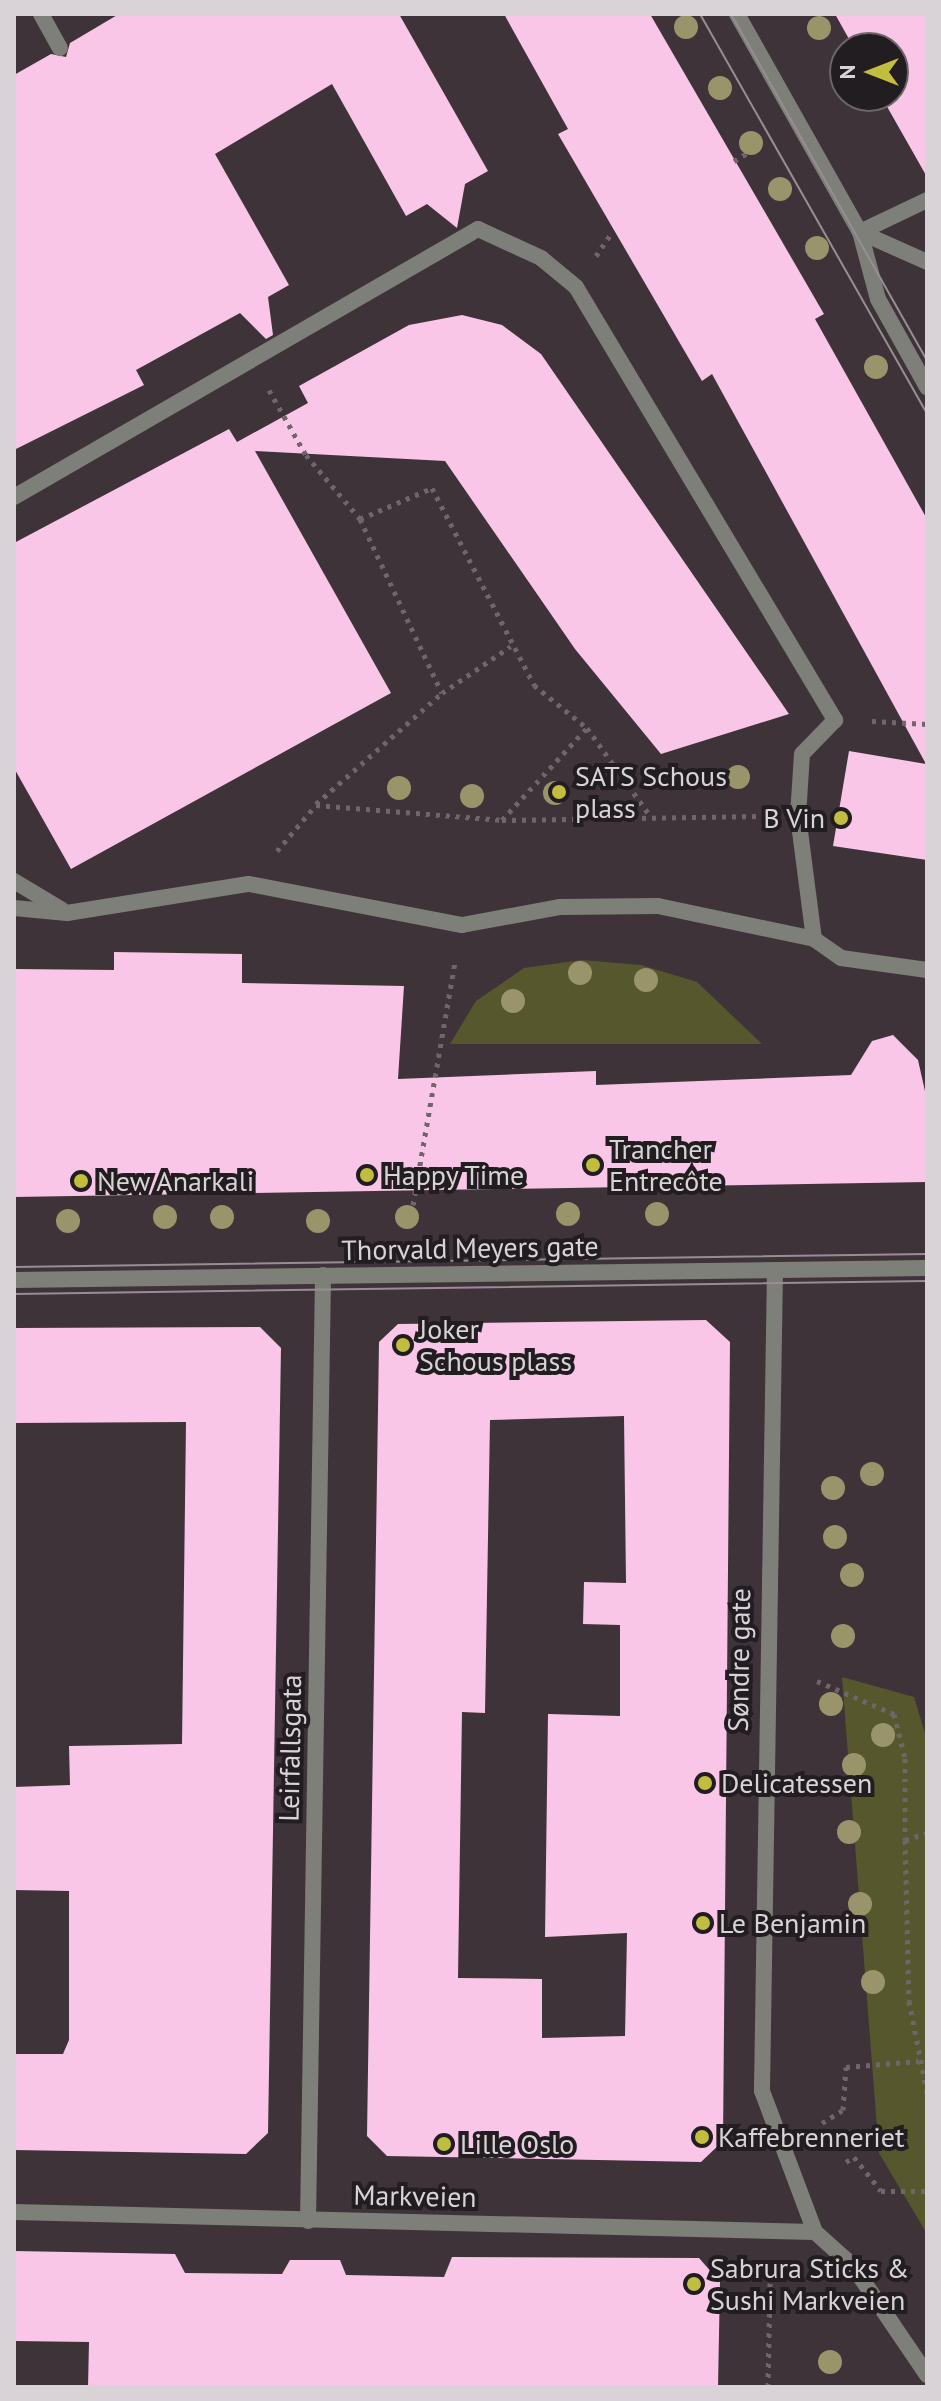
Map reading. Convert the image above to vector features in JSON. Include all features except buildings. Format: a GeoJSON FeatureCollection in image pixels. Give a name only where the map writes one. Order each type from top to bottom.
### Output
{"type":"FeatureCollection","features":[{"type":"Feature","properties":{"kind":"street"},"geometry":{"type":"LineString","coordinates":[[41,14],[60,48]]}},
{"type":"Feature","properties":{"kind":"street"},"geometry":{"type":"LineString","coordinates":[[737,14],[860,232],[878,299],[927,387]]}},
{"type":"Feature","properties":{"kind":"street"},"geometry":{"type":"LineString","coordinates":[[860,232],[927,200]]}},
{"type":"Feature","properties":{"kind":"street"},"geometry":{"type":"LineString","coordinates":[[14,497],[254,363],[478,229],[541,258],[576,287],[835,720],[802,754],[798,816],[814,939]]}},
{"type":"Feature","properties":{"kind":"street"},"geometry":{"type":"LineString","coordinates":[[860,232],[927,262]]}},
{"type":"Feature","properties":{"kind":"street"},"geometry":{"type":"LineString","coordinates":[[14,881],[67,913]]}},
{"type":"Feature","properties":{"kind":"street"},"geometry":{"type":"LineString","coordinates":[[14,908],[67,913],[249,884],[462,925],[560,907],[658,906],[814,939],[841,958],[927,970]]}},
{"type":"Feature","properties":{"kind":"street","name":"Thorvald Meyers gate"},"geometry":{"type":"LineString","coordinates":[[14,1280],[927,1268]]}},
{"type":"Feature","properties":{"kind":"street","name":"Søndre gate"},"geometry":{"type":"LineString","coordinates":[[775,1270],[761,2068],[763,2104],[815,2232]]}},
{"type":"Feature","properties":{"kind":"street","name":"Leirfallsgata"},"geometry":{"type":"LineString","coordinates":[[308,2221],[323,1275]]}},
{"type":"Feature","properties":{"kind":"street","name":"Markveien"},"geometry":{"type":"LineString","coordinates":[[14,2212],[815,2232]]}},
{"type":"Feature","properties":{"kind":"street"},"geometry":{"type":"LineString","coordinates":[[815,2232],[853,2266],[927,2375]]}},
{"type":"Feature","properties":{"kind":"path"},"geometry":{"type":"LineString","coordinates":[[734,161],[749,152]]}},
{"type":"Feature","properties":{"kind":"path"},"geometry":{"type":"LineString","coordinates":[[254,363],[306,455],[360,519],[442,693]]}},
{"type":"Feature","properties":{"kind":"path"},"geometry":{"type":"LineString","coordinates":[[360,519],[432,488],[511,646],[534,685],[587,728],[648,814]]}},
{"type":"Feature","properties":{"kind":"path"},"geometry":{"type":"LineString","coordinates":[[285,841],[316,805],[442,693],[511,646]]}},
{"type":"Feature","properties":{"kind":"path"},"geometry":{"type":"LineString","coordinates":[[835,720],[927,724]]}},
{"type":"Feature","properties":{"kind":"path"},"geometry":{"type":"LineString","coordinates":[[502,820],[587,728]]}},
{"type":"Feature","properties":{"kind":"path"},"geometry":{"type":"LineString","coordinates":[[316,805],[502,820],[648,814],[798,816]]}},
{"type":"Feature","properties":{"kind":"path"},"geometry":{"type":"LineString","coordinates":[[413,1205],[462,925]]}},
{"type":"Feature","properties":{"kind":"path"},"geometry":{"type":"LineString","coordinates":[[817,1681],[894,1714],[905,1758],[905,1840],[919,2061],[927,2093]]}},
{"type":"Feature","properties":{"kind":"path"},"geometry":{"type":"LineString","coordinates":[[905,1840],[927,1833]]}},
{"type":"Feature","properties":{"kind":"path"},"geometry":{"type":"LineString","coordinates":[[822,2123],[843,2110],[846,2067],[919,2061]]}},
{"type":"Feature","properties":{"kind":"path"},"geometry":{"type":"LineString","coordinates":[[846,2162],[854,2157],[881,2191],[927,2191]]}},
{"type":"Feature","properties":{"kind":"path"},"geometry":{"type":"LineString","coordinates":[[768,2387],[770,2282]]}},
{"type":"Feature","properties":{"kind":"shaded area"},"geometry":{"type":"Polygon","coordinates":[[[582,960],[641,965],[697,982],[762,1044],[450,1044],[476,1001],[524,968],[582,960]]]}},
{"type":"Feature","properties":{"kind":"shaded area"},"geometry":{"type":"Polygon","coordinates":[[[842,1677],[914,1697],[927,1740],[927,2234],[879,2153],[842,1677]]]}},
{"type":"Feature","properties":{"kind":"tram line"},"geometry":{"type":"LineString","coordinates":[[700,14],[927,414]]}},
{"type":"Feature","properties":{"kind":"tram line"},"geometry":{"type":"LineString","coordinates":[[731,14],[927,360]]}},
{"type":"Feature","properties":{"kind":"tram line"},"geometry":{"type":"LineString","coordinates":[[14,1267],[927,1254]]}},
{"type":"Feature","properties":{"kind":"tram line"},"geometry":{"type":"LineString","coordinates":[[14,1294],[927,1281]]}},
{"type":"Feature","properties":{"kind":"place","name":"SATS Schous plass"},"geometry":{"type":"Point","coordinates":[559,792]}},
{"type":"Feature","properties":{"kind":"place","name":"B Vin"},"geometry":{"type":"Point","coordinates":[841,818]}},
{"type":"Feature","properties":{"kind":"place","name":"Trancher Entrecôte"},"geometry":{"type":"Point","coordinates":[593,1165]}},
{"type":"Feature","properties":{"kind":"place","name":"Happy Time"},"geometry":{"type":"Point","coordinates":[367,1175]}},
{"type":"Feature","properties":{"kind":"place","name":"New Anarkali"},"geometry":{"type":"Point","coordinates":[81,1181]}},
{"type":"Feature","properties":{"kind":"place","name":"Joker Schous plass"},"geometry":{"type":"Point","coordinates":[403,1345]}},
{"type":"Feature","properties":{"kind":"place","name":"Delicatessen"},"geometry":{"type":"Point","coordinates":[705,1783]}},
{"type":"Feature","properties":{"kind":"place","name":"Le Benjamin"},"geometry":{"type":"Point","coordinates":[703,1923]}},
{"type":"Feature","properties":{"kind":"place","name":"Kaffebrenneriet"},"geometry":{"type":"Point","coordinates":[702,2137]}},
{"type":"Feature","properties":{"kind":"place","name":"Lille Oslo"},"geometry":{"type":"Point","coordinates":[444,2144]}},
{"type":"Feature","properties":{"kind":"place","name":"Sabrura Sticks & Sushi Markveien"},"geometry":{"type":"Point","coordinates":[694,2284]}}]}
